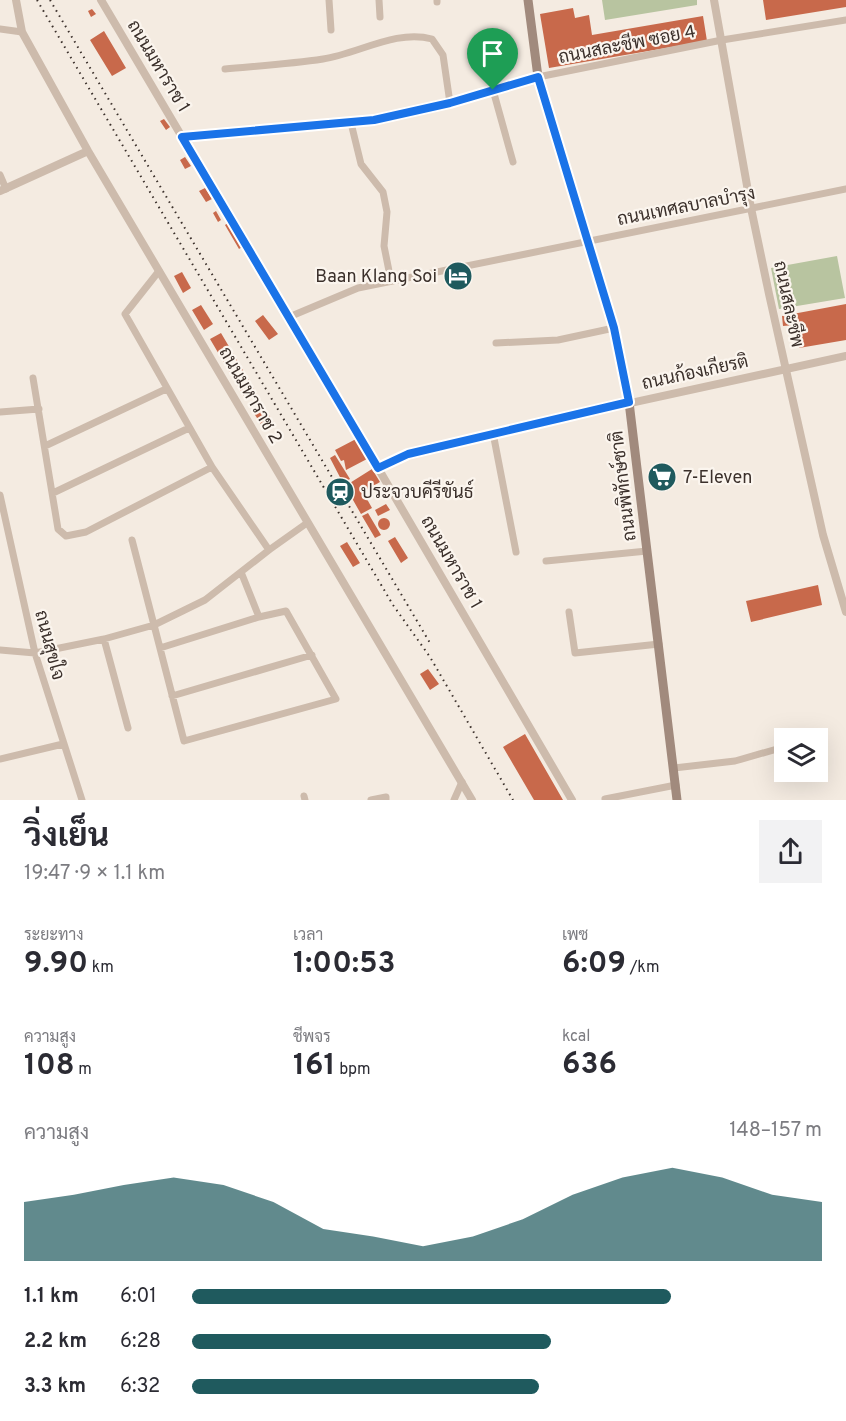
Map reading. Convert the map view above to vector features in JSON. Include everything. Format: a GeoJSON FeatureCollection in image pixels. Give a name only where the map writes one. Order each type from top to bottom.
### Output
{"type":"FeatureCollection","features":[{"type":"Feature","properties":{"kind":"main road","name":"ถนนพิทักษ์ชาติ"},"geometry":{"type":"LineString","coordinates":[[528,0],[538,77],[614,328],[629,402],[677,800]]}},
{"type":"Feature","properties":{"kind":"street","name":"ถนนมหาราช 2"},"geometry":{"type":"LineString","coordinates":[[16,0],[22,32],[88,151],[472,800]]}},
{"type":"Feature","properties":{"kind":"street","name":"ถนนมหาราช 1"},"geometry":{"type":"LineString","coordinates":[[100,0],[572,800]]}},
{"type":"Feature","properties":{"kind":"street"},"geometry":{"type":"LineString","coordinates":[[329,0],[331,30]]}},
{"type":"Feature","properties":{"kind":"street"},"geometry":{"type":"LineString","coordinates":[[379,0],[380,17]]}},
{"type":"Feature","properties":{"kind":"street","name":"ถนนสละชีพ"},"geometry":{"type":"LineString","coordinates":[[714,0],[751,208],[823,535],[846,612]]}},
{"type":"Feature","properties":{"kind":"street","name":"ถนนสละชีพ ซอย 4"},"geometry":{"type":"LineString","coordinates":[[182,137],[351,123],[450,103],[538,77],[722,40],[846,20]]}},
{"type":"Feature","properties":{"kind":"street"},"geometry":{"type":"LineString","coordinates":[[0,29],[22,32]]}},
{"type":"Feature","properties":{"kind":"street"},"geometry":{"type":"LineString","coordinates":[[225,69],[325,59],[396,39],[422,36],[432,39],[443,55],[450,103]]}},
{"type":"Feature","properties":{"kind":"street"},"geometry":{"type":"LineString","coordinates":[[493,90],[513,162]]}},
{"type":"Feature","properties":{"kind":"street"},"geometry":{"type":"LineString","coordinates":[[351,123],[361,164],[383,192],[387,212],[384,246],[391,281]]}},
{"type":"Feature","properties":{"kind":"street"},"geometry":{"type":"LineString","coordinates":[[0,176],[3,190],[88,151]]}},
{"type":"Feature","properties":{"kind":"street","name":"ถนนเทศลบาลบำรุง"},"geometry":{"type":"LineString","coordinates":[[289,317],[358,288],[846,189]]}},
{"type":"Feature","properties":{"kind":"street"},"geometry":{"type":"LineString","coordinates":[[159,271],[125,314],[212,467],[269,550]]}},
{"type":"Feature","properties":{"kind":"street"},"geometry":{"type":"LineString","coordinates":[[496,343],[558,340],[614,328]]}},
{"type":"Feature","properties":{"kind":"street","name":"ถนนก้องเกียรติ"},"geometry":{"type":"LineString","coordinates":[[378,468],[408,454],[629,402],[846,356]]}},
{"type":"Feature","properties":{"kind":"street"},"geometry":{"type":"LineString","coordinates":[[33,378],[58,529],[66,536],[87,532],[212,467]]}},
{"type":"Feature","properties":{"kind":"street"},"geometry":{"type":"LineString","coordinates":[[45,446],[166,389]]}},
{"type":"Feature","properties":{"kind":"street"},"geometry":{"type":"LineString","coordinates":[[0,412],[39,409]]}},
{"type":"Feature","properties":{"kind":"street"},"geometry":{"type":"LineString","coordinates":[[53,493],[189,428]]}},
{"type":"Feature","properties":{"kind":"street"},"geometry":{"type":"LineString","coordinates":[[493,434],[516,552]]}},
{"type":"Feature","properties":{"kind":"street","name":"ถนนสุขใจ"},"geometry":{"type":"LineString","coordinates":[[0,495],[35,653],[82,800]]}},
{"type":"Feature","properties":{"kind":"street"},"geometry":{"type":"LineString","coordinates":[[0,650],[35,653],[104,639],[154,625],[205,600],[269,550],[307,524]]}},
{"type":"Feature","properties":{"kind":"street"},"geometry":{"type":"LineString","coordinates":[[132,540],[184,741],[336,699],[286,611],[259,617],[160,648]]}},
{"type":"Feature","properties":{"kind":"street"},"geometry":{"type":"LineString","coordinates":[[546,561],[647,551]]}},
{"type":"Feature","properties":{"kind":"street"},"geometry":{"type":"LineString","coordinates":[[241,572],[259,617]]}},
{"type":"Feature","properties":{"kind":"street"},"geometry":{"type":"LineString","coordinates":[[569,612],[575,653],[659,644]]}},
{"type":"Feature","properties":{"kind":"street"},"geometry":{"type":"LineString","coordinates":[[104,639],[128,728]]}},
{"type":"Feature","properties":{"kind":"street"},"geometry":{"type":"LineString","coordinates":[[172,696],[312,656]]}},
{"type":"Feature","properties":{"kind":"street"},"geometry":{"type":"LineString","coordinates":[[0,759],[63,744]]}},
{"type":"Feature","properties":{"kind":"street"},"geometry":{"type":"LineString","coordinates":[[674,768],[735,761],[774,750]]}},
{"type":"Feature","properties":{"kind":"street"},"geometry":{"type":"LineString","coordinates":[[454,800],[462,782]]}},
{"type":"Feature","properties":{"kind":"street"},"geometry":{"type":"LineString","coordinates":[[605,798],[676,785]]}},
{"type":"Feature","properties":{"kind":"street"},"geometry":{"type":"LineString","coordinates":[[371,800],[386,797],[386,800]]}},
{"type":"Feature","properties":{"kind":"green space"},"geometry":{"type":"Polygon","coordinates":[[[602,0],[697,0],[697,5],[605,20],[602,0]]]}},
{"type":"Feature","properties":{"kind":"green space"},"geometry":{"type":"Polygon","coordinates":[[[837,256],[845,298],[779,309],[771,268],[837,256]]]}},
{"type":"Feature","properties":{"kind":"building"},"geometry":{"type":"Polygon","coordinates":[[[763,0],[846,0],[846,7],[766,20],[763,0]]]}},
{"type":"Feature","properties":{"kind":"building"},"geometry":{"type":"Polygon","coordinates":[[[573,8],[575,18],[589,15],[592,35],[703,16],[707,41],[549,68],[540,14],[573,8]]]}},
{"type":"Feature","properties":{"kind":"building"},"geometry":{"type":"Polygon","coordinates":[[[92,9],[96,14],[91,17],[88,11],[92,9]]]}},
{"type":"Feature","properties":{"kind":"building"},"geometry":{"type":"Polygon","coordinates":[[[104,31],[126,68],[112,76],[90,40],[104,31]]]}},
{"type":"Feature","properties":{"kind":"building"},"geometry":{"type":"Polygon","coordinates":[[[164,119],[170,127],[166,130],[160,121],[164,119]]]}},
{"type":"Feature","properties":{"kind":"building"},"geometry":{"type":"Polygon","coordinates":[[[185,157],[191,166],[185,169],[180,160],[185,157]]]}},
{"type":"Feature","properties":{"kind":"building"},"geometry":{"type":"Polygon","coordinates":[[[205,188],[212,199],[206,202],[199,191],[205,188]]]}},
{"type":"Feature","properties":{"kind":"building"},"geometry":{"type":"Polygon","coordinates":[[[216,211],[221,220],[218,222],[213,213],[216,211]]]}},
{"type":"Feature","properties":{"kind":"building"},"geometry":{"type":"Polygon","coordinates":[[[228,223],[242,247],[239,249],[225,225],[228,223]]]}},
{"type":"Feature","properties":{"kind":"building"},"geometry":{"type":"Polygon","coordinates":[[[182,272],[191,288],[183,293],[174,276],[182,272]]]}},
{"type":"Feature","properties":{"kind":"building"},"geometry":{"type":"Polygon","coordinates":[[[846,304],[846,340],[799,348],[794,325],[783,326],[782,316],[846,304]]]}},
{"type":"Feature","properties":{"kind":"building"},"geometry":{"type":"Polygon","coordinates":[[[201,305],[213,324],[204,330],[192,310],[201,305]]]}},
{"type":"Feature","properties":{"kind":"building"},"geometry":{"type":"Polygon","coordinates":[[[263,315],[278,334],[269,340],[255,321],[263,315]]]}},
{"type":"Feature","properties":{"kind":"building"},"geometry":{"type":"Polygon","coordinates":[[[221,333],[257,394],[246,400],[210,339],[221,333]]]}},
{"type":"Feature","properties":{"kind":"building"},"geometry":{"type":"Polygon","coordinates":[[[262,404],[274,423],[264,429],[252,410],[262,404]]]}},
{"type":"Feature","properties":{"kind":"building"},"geometry":{"type":"Polygon","coordinates":[[[356,439],[367,459],[346,470],[344,460],[341,461],[335,450],[356,439]]]}},
{"type":"Feature","properties":{"kind":"building"},"geometry":{"type":"Polygon","coordinates":[[[335,455],[350,479],[343,483],[330,458],[335,455]]]}},
{"type":"Feature","properties":{"kind":"building","name":"7-Eleven"},"geometry":{"type":"Polygon","coordinates":[[[671,466],[674,484],[653,488],[650,470],[671,466]]]}},
{"type":"Feature","properties":{"kind":"building"},"geometry":{"type":"Polygon","coordinates":[[[372,469],[380,482],[363,492],[372,508],[361,514],[345,486],[372,469]]]}},
{"type":"Feature","properties":{"kind":"building"},"geometry":{"type":"Polygon","coordinates":[[[386,504],[390,510],[378,516],[375,510],[386,504]]]}},
{"type":"Feature","properties":{"kind":"building"},"geometry":{"type":"Polygon","coordinates":[[[368,513],[381,535],[375,538],[362,516],[368,513]]]}},
{"type":"Feature","properties":{"kind":"building"},"geometry":{"type":"Polygon","coordinates":[[[384,518],[390,524],[384,530],[378,524],[384,518]]]}},
{"type":"Feature","properties":{"kind":"building"},"geometry":{"type":"Polygon","coordinates":[[[395,537],[408,558],[401,563],[388,541],[395,537]]]}},
{"type":"Feature","properties":{"kind":"building"},"geometry":{"type":"Polygon","coordinates":[[[347,542],[360,563],[353,567],[340,546],[347,542]]]}},
{"type":"Feature","properties":{"kind":"building"},"geometry":{"type":"Polygon","coordinates":[[[818,585],[822,605],[751,622],[746,601],[818,585]]]}},
{"type":"Feature","properties":{"kind":"building"},"geometry":{"type":"Polygon","coordinates":[[[428,669],[439,684],[430,690],[420,674],[428,669]]]}},
{"type":"Feature","properties":{"kind":"building"},"geometry":{"type":"Polygon","coordinates":[[[525,734],[563,800],[534,800],[503,747],[525,734]]]}},
{"type":"Feature","properties":{"kind":"railway"},"geometry":{"type":"LineString","coordinates":[[37,0],[393,605],[430,657],[513,800]]}},
{"type":"Feature","properties":{"kind":"railway"},"geometry":{"type":"LineString","coordinates":[[50,0],[430,643]]}},
{"type":"Feature","properties":{"kind":"place","name":"Baan Klang Soi"},"geometry":{"type":"Point","coordinates":[458,276]}},
{"type":"Feature","properties":{"kind":"place","name":"7-Eleven"},"geometry":{"type":"Point","coordinates":[662,477]}},
{"type":"Feature","properties":{"kind":"place","name":"ประจวบคีรีขันธ์"},"geometry":{"type":"Point","coordinates":[340,492]}},
{"type":"Feature","properties":{"kind":"route"},"geometry":{"type":"LineString","coordinates":[[538,77],[614,328],[629,402],[408,454],[378,468],[182,137],[374,120],[450,103],[493,90],[538,77]]}}]}
